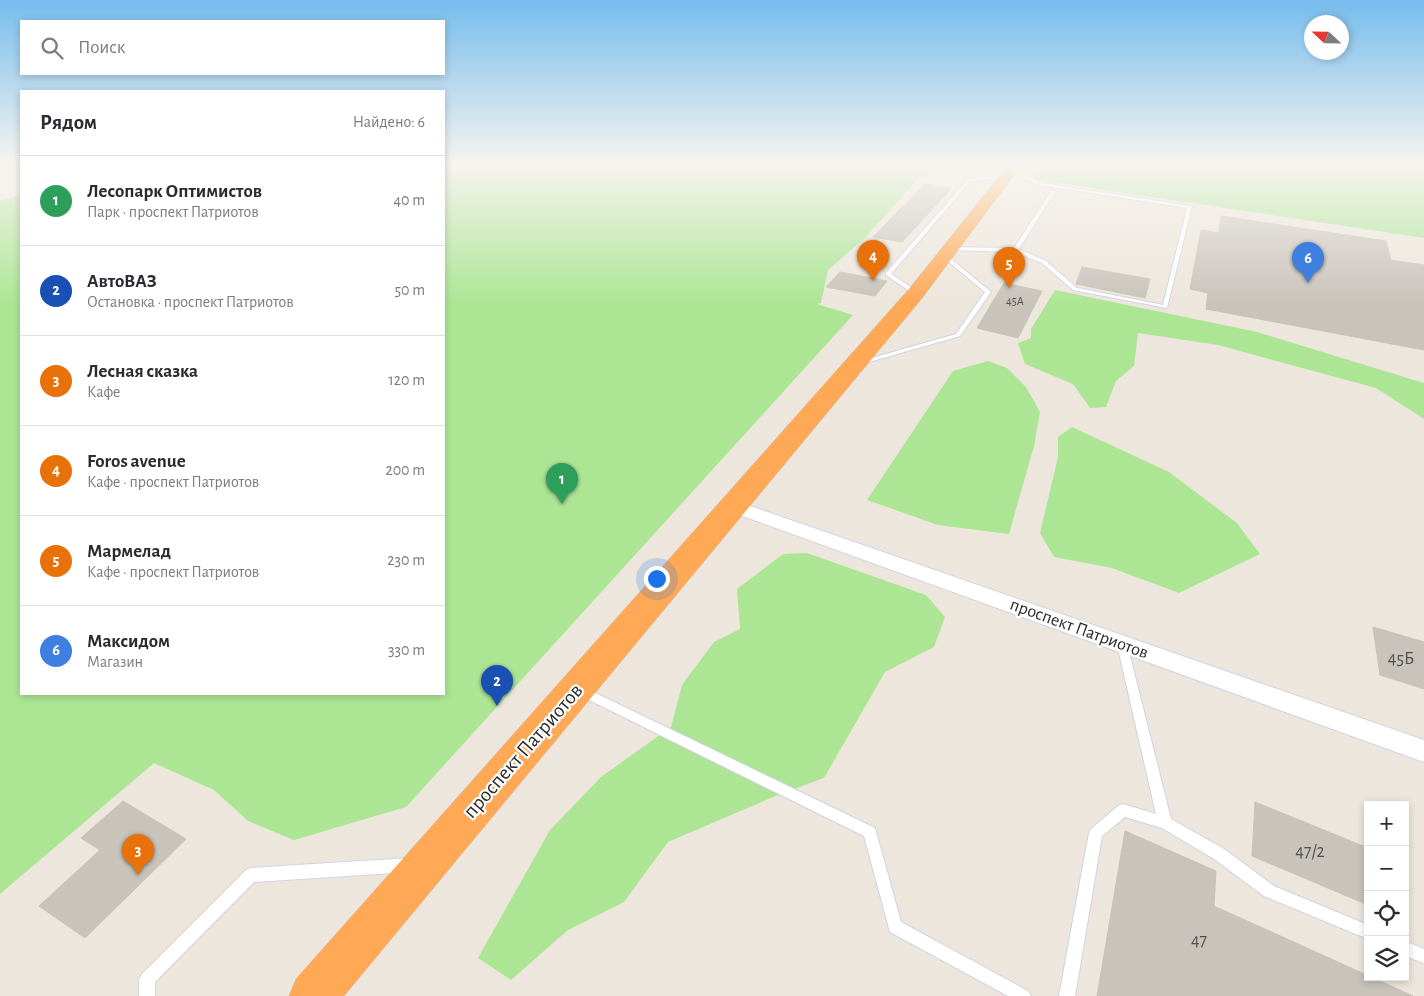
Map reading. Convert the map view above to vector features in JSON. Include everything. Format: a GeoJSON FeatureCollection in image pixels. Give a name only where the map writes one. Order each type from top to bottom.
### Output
{"type":"FeatureCollection","features":[{"type":"Feature","properties":{"kind":"highway","name":"проспект Патриотов"},"geometry":{"type":"LineString","coordinates":[[313,996],[916,293],[982,209]]}},
{"type":"Feature","properties":{"kind":"street","name":"проспект Патриотов"},"geometry":{"type":"LineString","coordinates":[[734,506],[1424,751]]}},
{"type":"Feature","properties":{"kind":"lane"},"geometry":{"type":"LineString","coordinates":[[916,293],[888,274],[944,209]]}},
{"type":"Feature","properties":{"kind":"lane"},"geometry":{"type":"LineString","coordinates":[[1016,250],[1042,209]]}},
{"type":"Feature","properties":{"kind":"lane"},"geometry":{"type":"LineString","coordinates":[[949,253],[1016,250],[1044,262],[1074,289],[1165,306],[1189,209]]}},
{"type":"Feature","properties":{"kind":"lane"},"geometry":{"type":"LineString","coordinates":[[855,364],[958,335],[988,292],[949,253]]}},
{"type":"Feature","properties":{"kind":"lane"},"geometry":{"type":"LineString","coordinates":[[1122,644],[1165,823]]}},
{"type":"Feature","properties":{"kind":"lane"},"geometry":{"type":"LineString","coordinates":[[576,689],[870,832],[895,927],[1023,996]]}},
{"type":"Feature","properties":{"kind":"lane"},"geometry":{"type":"LineString","coordinates":[[1067,996],[1096,832],[1123,810],[1165,823],[1218,854],[1269,891],[1364,930]]}},
{"type":"Feature","properties":{"kind":"lane"},"geometry":{"type":"LineString","coordinates":[[147,996],[146,978],[251,875],[426,864]]}},
{"type":"Feature","properties":{"kind":"lane"},"geometry":{"type":"LineString","coordinates":[[1409,950],[1424,956]]}},
{"type":"Feature","properties":{"kind":"green space"},"geometry":{"type":"Polygon","coordinates":[[[0,209],[20,209],[20,695],[445,695],[445,209],[891,209],[866,237],[828,270],[821,303],[817,304],[853,315],[406,807],[294,840],[248,821],[214,790],[154,763],[0,894],[0,209]]]}},
{"type":"Feature","properties":{"kind":"green space"},"geometry":{"type":"Polygon","coordinates":[[[1235,209],[1424,209],[1424,238],[1235,209]]]}},
{"type":"Feature","properties":{"kind":"green space"},"geometry":{"type":"Polygon","coordinates":[[[1055,290],[1257,332],[1424,383],[1424,419],[1376,388],[1218,345],[1138,333],[1134,366],[1116,381],[1106,407],[1090,408],[1073,384],[1025,364],[1018,343],[1031,338],[1031,329],[1055,290]]]}},
{"type":"Feature","properties":{"kind":"green space"},"geometry":{"type":"Polygon","coordinates":[[[988,361],[1007,368],[1026,387],[1040,412],[1034,446],[1009,534],[938,525],[867,500],[953,371],[988,361]]]}},
{"type":"Feature","properties":{"kind":"green space"},"geometry":{"type":"Polygon","coordinates":[[[1072,427],[1169,472],[1237,523],[1260,554],[1179,593],[1112,568],[1054,557],[1040,533],[1058,457],[1058,437],[1072,427]]]}},
{"type":"Feature","properties":{"kind":"green space"},"geometry":{"type":"Polygon","coordinates":[[[807,553],[926,595],[945,617],[934,647],[885,672],[824,778],[778,795],[668,842],[624,902],[568,930],[511,980],[478,958],[550,830],[601,777],[671,727],[682,685],[714,642],[740,629],[737,589],[783,554],[807,553]]]}},
{"type":"Feature","properties":{"kind":"building"},"geometry":{"type":"Polygon","coordinates":[[[900,209],[932,209],[902,242],[873,237],[900,209]]]}},
{"type":"Feature","properties":{"kind":"building"},"geometry":{"type":"Polygon","coordinates":[[[1221,216],[1386,241],[1391,260],[1424,265],[1424,350],[1206,309],[1208,293],[1190,289],[1201,230],[1219,233],[1221,216]]]}},
{"type":"Feature","properties":{"kind":"building"},"geometry":{"type":"Polygon","coordinates":[[[1082,267],[1150,279],[1145,298],[1076,284],[1082,267]]]}},
{"type":"Feature","properties":{"kind":"building"},"geometry":{"type":"Polygon","coordinates":[[[840,272],[887,281],[875,296],[826,287],[840,272]]]}},
{"type":"Feature","properties":{"kind":"building"},"geometry":{"type":"Polygon","coordinates":[[[1004,283],[1042,291],[1018,338],[977,328],[1004,283]]]}},
{"type":"Feature","properties":{"kind":"building"},"geometry":{"type":"Polygon","coordinates":[[[1373,627],[1424,642],[1424,689],[1380,675],[1373,627]]]}},
{"type":"Feature","properties":{"kind":"building"},"geometry":{"type":"Polygon","coordinates":[[[123,801],[186,839],[85,938],[39,906],[100,850],[81,838],[123,801]]]}},
{"type":"Feature","properties":{"kind":"building"},"geometry":{"type":"Polygon","coordinates":[[[1255,802],[1364,846],[1364,903],[1252,856],[1255,802]]]}},
{"type":"Feature","properties":{"kind":"building"},"geometry":{"type":"Polygon","coordinates":[[[1125,831],[1216,871],[1214,906],[1364,974],[1364,981],[1380,981],[1413,996],[1097,996],[1125,831]]]}},
{"type":"Feature","properties":{"kind":"place","name":"Foros avenue"},"geometry":{"type":"Point","coordinates":[873,281]}},
{"type":"Feature","properties":{"kind":"place","name":"Максидом"},"geometry":{"type":"Point","coordinates":[1308,283]}},
{"type":"Feature","properties":{"kind":"place","name":"Мармелад"},"geometry":{"type":"Point","coordinates":[1009,288]}},
{"type":"Feature","properties":{"kind":"place","name":"Лесопарк Оптимистов"},"geometry":{"type":"Point","coordinates":[562,504]}},
{"type":"Feature","properties":{"kind":"place","name":"АвтоВАЗ"},"geometry":{"type":"Point","coordinates":[497,706]}},
{"type":"Feature","properties":{"kind":"place","name":"Лесная сказка"},"geometry":{"type":"Point","coordinates":[138,875]}}]}
